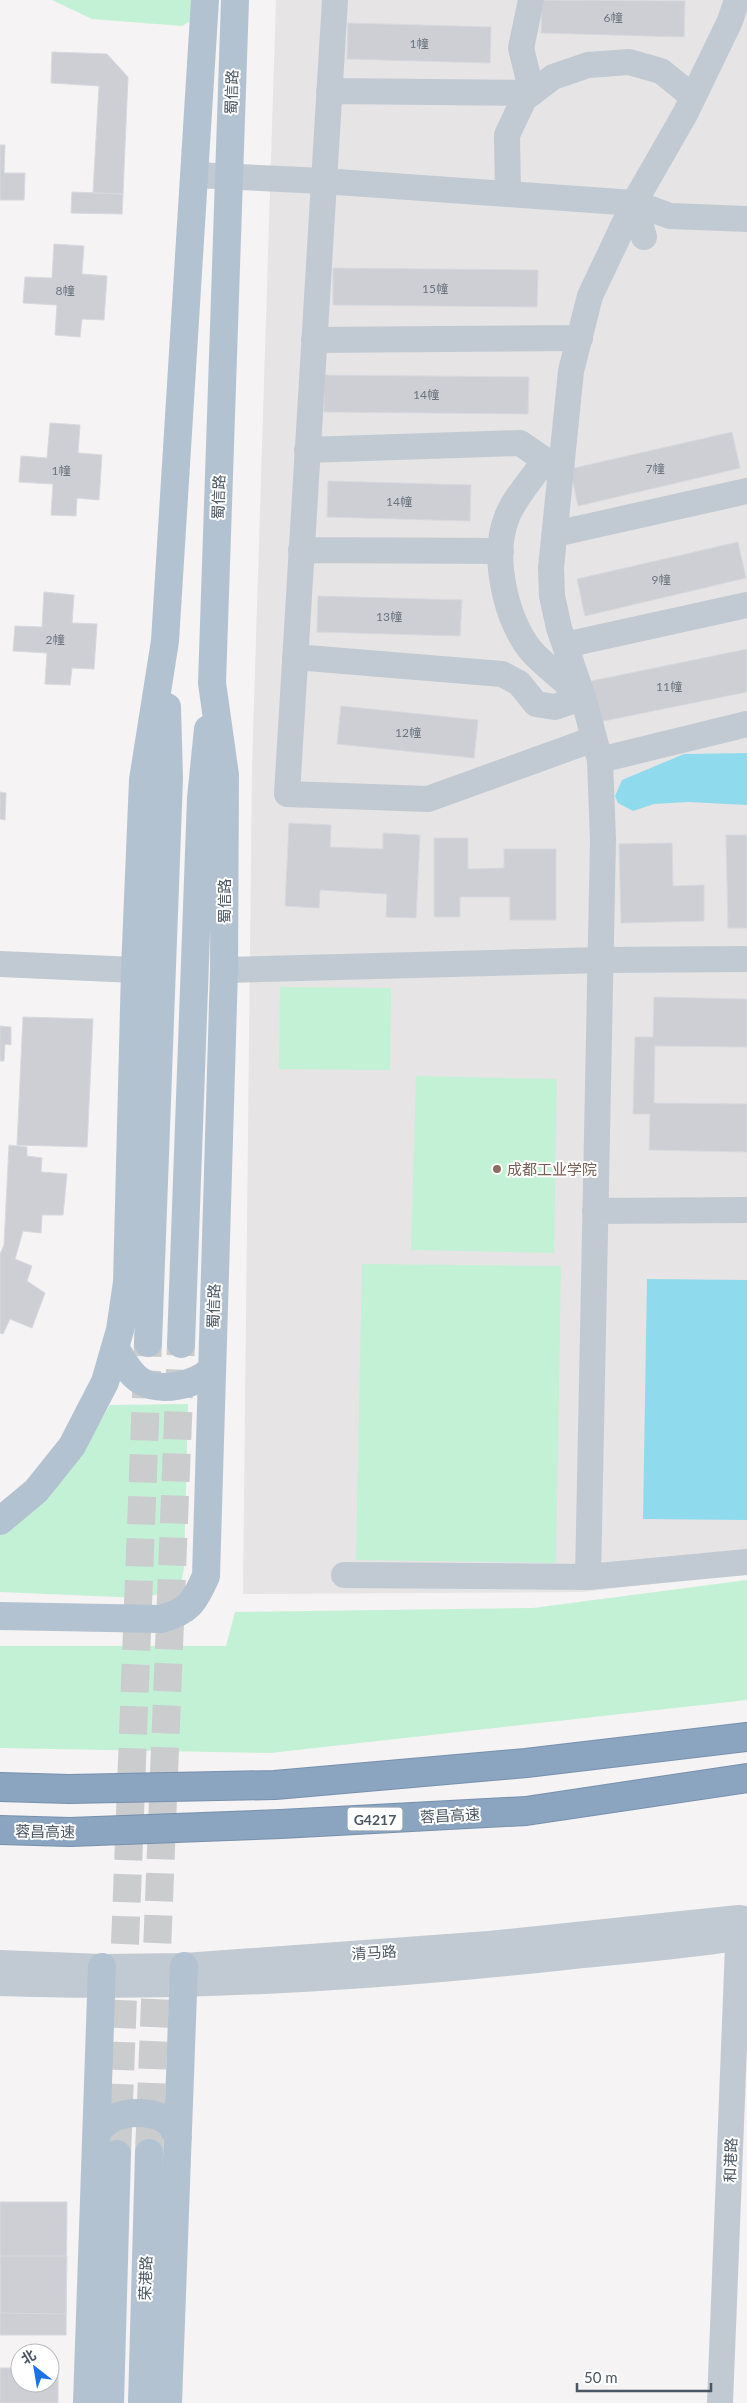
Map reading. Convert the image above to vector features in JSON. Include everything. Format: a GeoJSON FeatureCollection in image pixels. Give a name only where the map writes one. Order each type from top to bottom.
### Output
{"type":"FeatureCollection","features":[{"type":"Feature","properties":{"kind":"highway"},"geometry":{"type":"LineString","coordinates":[[0,1787],[69,1789],[275,1785],[526,1763],[747,1738]]}},
{"type":"Feature","properties":{"kind":"highway","name":"蓉昌高速"},"geometry":{"type":"LineString","coordinates":[[0,1830],[70,1832],[281,1824],[526,1811],[747,1778]]}},
{"type":"Feature","properties":{"kind":"main road","name":"蜀信路"},"geometry":{"type":"LineString","coordinates":[[0,1521],[36,1491],[72,1446],[105,1382],[120,1330],[127,1282],[135,970],[143,780],[165,641],[205,0]]}},
{"type":"Feature","properties":{"kind":"main road","name":"蜀信路"},"geometry":{"type":"LineString","coordinates":[[0,1616],[161,1619],[180,1614],[199,1592],[206,1576],[224,970],[225,775],[212,683],[235,0]]}},
{"type":"Feature","properties":{"kind":"main road"},"geometry":{"type":"LineString","coordinates":[[148,1343],[170,778],[165,641]]}},
{"type":"Feature","properties":{"kind":"main road"},"geometry":{"type":"LineString","coordinates":[[181,1344],[201,798],[212,683]]}},
{"type":"Feature","properties":{"kind":"main road"},"geometry":{"type":"LineString","coordinates":[[115,1347],[127,1368],[142,1382],[162,1386],[194,1381],[211,1370]]}},
{"type":"Feature","properties":{"kind":"main road"},"geometry":{"type":"LineString","coordinates":[[0,1598],[109,1600],[108,1617]]}},
{"type":"Feature","properties":{"kind":"main road"},"geometry":{"type":"LineString","coordinates":[[168,2403],[183,1975]]}},
{"type":"Feature","properties":{"kind":"main road"},"geometry":{"type":"LineString","coordinates":[[87,2403],[102,1976]]}},
{"type":"Feature","properties":{"kind":"main road"},"geometry":{"type":"LineString","coordinates":[[97,2132],[114,2117],[142,2114],[158,2116],[170,2124],[178,2137]]}},
{"type":"Feature","properties":{"kind":"main road","name":"荣港路"},"geometry":{"type":"LineString","coordinates":[[142,2403],[149,2153]]}},
{"type":"Feature","properties":{"kind":"main road","name":"荣港路"},"geometry":{"type":"LineString","coordinates":[[110,2403],[118,2154]]}},
{"type":"Feature","properties":{"kind":"street"},"geometry":{"type":"LineString","coordinates":[[335,0],[287,794],[428,799],[597,749],[747,724]]}},
{"type":"Feature","properties":{"kind":"street"},"geometry":{"type":"LineString","coordinates":[[531,0],[520,48],[532,92]]}},
{"type":"Feature","properties":{"kind":"street"},"geometry":{"type":"LineString","coordinates":[[588,1578],[603,840],[597,749],[552,596],[555,534],[552,465],[571,371],[590,296],[634,203],[693,97],[730,21],[737,0]]}},
{"type":"Feature","properties":{"kind":"street"},"geometry":{"type":"LineString","coordinates":[[508,194],[507,135],[524,99],[553,77],[588,65],[629,62],[661,71],[693,97]]}},
{"type":"Feature","properties":{"kind":"street"},"geometry":{"type":"LineString","coordinates":[[329,91],[532,92]]}},
{"type":"Feature","properties":{"kind":"street"},"geometry":{"type":"LineString","coordinates":[[195,176],[323,181],[634,203],[670,216],[747,219]]}},
{"type":"Feature","properties":{"kind":"street"},"geometry":{"type":"LineString","coordinates":[[634,203],[644,237]]}},
{"type":"Feature","properties":{"kind":"street"},"geometry":{"type":"LineString","coordinates":[[314,340],[580,338]]}},
{"type":"Feature","properties":{"kind":"street"},"geometry":{"type":"LineString","coordinates":[[307,450],[520,443],[552,465]]}},
{"type":"Feature","properties":{"kind":"street"},"geometry":{"type":"LineString","coordinates":[[552,465],[506,517],[501,551],[502,587],[514,622],[533,653],[583,697]]}},
{"type":"Feature","properties":{"kind":"street"},"geometry":{"type":"LineString","coordinates":[[555,534],[747,491]]}},
{"type":"Feature","properties":{"kind":"street"},"geometry":{"type":"LineString","coordinates":[[301,550],[501,551]]}},
{"type":"Feature","properties":{"kind":"street"},"geometry":{"type":"LineString","coordinates":[[565,645],[747,606]]}},
{"type":"Feature","properties":{"kind":"street"},"geometry":{"type":"LineString","coordinates":[[295,657],[502,674],[518,683],[536,704],[556,707],[583,697]]}},
{"type":"Feature","properties":{"kind":"street"},"geometry":{"type":"LineString","coordinates":[[224,970],[600,960],[747,960]]}},
{"type":"Feature","properties":{"kind":"street"},"geometry":{"type":"LineString","coordinates":[[0,964],[135,970]]}},
{"type":"Feature","properties":{"kind":"street"},"geometry":{"type":"LineString","coordinates":[[595,1211],[747,1210]]}},
{"type":"Feature","properties":{"kind":"street"},"geometry":{"type":"LineString","coordinates":[[344,1575],[588,1578],[747,1562]]}},
{"type":"Feature","properties":{"kind":"street","name":"清马路"},"geometry":{"type":"LineString","coordinates":[[0,1983],[102,1976],[479,1966],[743,1928]]}},
{"type":"Feature","properties":{"kind":"street","name":"和港路"},"geometry":{"type":"LineString","coordinates":[[720,2403],[743,1928]]}},
{"type":"Feature","properties":{"kind":"street","name":"清马路"},"geometry":{"type":"LineString","coordinates":[[0,1963],[102,1976]]}},
{"type":"Feature","properties":{"kind":"shaded area","name":"成都工业学院"},"geometry":{"type":"Polygon","coordinates":[[[276,0],[747,0],[747,1573],[583,1592],[243,1594],[252,766],[276,0]]]}},
{"type":"Feature","properties":{"kind":"green space"},"geometry":{"type":"Polygon","coordinates":[[[52,0],[201,0],[200,15],[182,26],[92,19],[52,0]]]}},
{"type":"Feature","properties":{"kind":"green space"},"geometry":{"type":"Polygon","coordinates":[[[280,987],[391,988],[390,1070],[279,1069],[280,987]]]}},
{"type":"Feature","properties":{"kind":"green space"},"geometry":{"type":"Polygon","coordinates":[[[416,1076],[557,1079],[554,1253],[411,1250],[416,1076]]]}},
{"type":"Feature","properties":{"kind":"green space"},"geometry":{"type":"Polygon","coordinates":[[[362,1264],[561,1266],[556,1563],[356,1560],[362,1264]]]}},
{"type":"Feature","properties":{"kind":"green space"},"geometry":{"type":"Polygon","coordinates":[[[188,1404],[184,1568],[180,1589],[142,1598],[0,1592],[0,1534],[79,1456],[110,1405],[188,1404]]]}},
{"type":"Feature","properties":{"kind":"green space"},"geometry":{"type":"Polygon","coordinates":[[[747,1580],[747,1700],[270,1753],[0,1748],[0,1646],[226,1646],[235,1612],[533,1608],[747,1580]]]}},
{"type":"Feature","properties":{"kind":"water"},"geometry":{"type":"Polygon","coordinates":[[[747,753],[747,805],[688,802],[654,804],[633,811],[618,803],[615,796],[622,780],[684,754],[747,753]]]}},
{"type":"Feature","properties":{"kind":"water"},"geometry":{"type":"Polygon","coordinates":[[[647,1279],[747,1280],[747,1520],[643,1519],[647,1279]]]}},
{"type":"Feature","properties":{"kind":"building"},"geometry":{"type":"Polygon","coordinates":[[[542,0],[685,1],[684,37],[541,33],[542,0]]]}},
{"type":"Feature","properties":{"kind":"building"},"geometry":{"type":"Polygon","coordinates":[[[348,23],[491,27],[490,63],[347,59],[348,23]]]}},
{"type":"Feature","properties":{"kind":"building"},"geometry":{"type":"Polygon","coordinates":[[[52,52],[107,54],[128,77],[123,194],[93,193],[99,86],[51,83],[52,52]]]}},
{"type":"Feature","properties":{"kind":"building"},"geometry":{"type":"Polygon","coordinates":[[[0,145],[5,145],[4,173],[25,173],[24,200],[0,200],[0,145]]]}},
{"type":"Feature","properties":{"kind":"building"},"geometry":{"type":"Polygon","coordinates":[[[72,192],[123,194],[122,214],[71,213],[72,192]]]}},
{"type":"Feature","properties":{"kind":"building"},"geometry":{"type":"Polygon","coordinates":[[[54,244],[84,246],[82,274],[107,276],[104,320],[82,319],[80,337],[55,335],[57,305],[23,303],[25,277],[52,278],[54,244]]]}},
{"type":"Feature","properties":{"kind":"building"},"geometry":{"type":"Polygon","coordinates":[[[333,268],[538,270],[537,307],[333,305],[333,268]]]}},
{"type":"Feature","properties":{"kind":"building"},"geometry":{"type":"Polygon","coordinates":[[[324,375],[529,377],[528,414],[324,412],[324,375]]]}},
{"type":"Feature","properties":{"kind":"building"},"geometry":{"type":"Polygon","coordinates":[[[50,423],[80,425],[78,453],[102,455],[99,500],[77,498],[76,516],[51,515],[53,484],[19,482],[21,456],[47,458],[50,423]]]}},
{"type":"Feature","properties":{"kind":"building"},"geometry":{"type":"Polygon","coordinates":[[[732,432],[740,468],[578,506],[570,469],[732,432]]]}},
{"type":"Feature","properties":{"kind":"building"},"geometry":{"type":"Polygon","coordinates":[[[328,481],[471,485],[470,521],[327,517],[328,481]]]}},
{"type":"Feature","properties":{"kind":"building"},"geometry":{"type":"Polygon","coordinates":[[[738,542],[746,578],[585,616],[577,579],[738,542]]]}},
{"type":"Feature","properties":{"kind":"building"},"geometry":{"type":"Polygon","coordinates":[[[44,592],[74,595],[72,623],[97,624],[94,669],[72,668],[70,685],[45,684],[47,653],[13,651],[15,626],[42,627],[44,592]]]}},
{"type":"Feature","properties":{"kind":"building"},"geometry":{"type":"Polygon","coordinates":[[[318,596],[462,600],[460,636],[317,632],[318,596]]]}},
{"type":"Feature","properties":{"kind":"building"},"geometry":{"type":"Polygon","coordinates":[[[747,649],[747,692],[599,722],[591,681],[747,649]]]}},
{"type":"Feature","properties":{"kind":"building"},"geometry":{"type":"Polygon","coordinates":[[[341,706],[478,720],[474,758],[337,744],[341,706]]]}},
{"type":"Feature","properties":{"kind":"building"},"geometry":{"type":"Polygon","coordinates":[[[0,792],[6,793],[5,820],[0,819],[0,792]]]}},
{"type":"Feature","properties":{"kind":"building"},"geometry":{"type":"Polygon","coordinates":[[[289,823],[331,825],[330,847],[383,849],[383,833],[420,835],[416,918],[386,917],[387,894],[320,890],[319,908],[285,906],[289,823]]]}},
{"type":"Feature","properties":{"kind":"building"},"geometry":{"type":"Polygon","coordinates":[[[726,835],[747,835],[747,928],[728,928],[726,835]]]}},
{"type":"Feature","properties":{"kind":"building"},"geometry":{"type":"Polygon","coordinates":[[[434,838],[468,838],[468,869],[504,868],[504,849],[556,849],[556,920],[510,920],[510,897],[460,897],[460,917],[434,917],[434,838]]]}},
{"type":"Feature","properties":{"kind":"building"},"geometry":{"type":"Polygon","coordinates":[[[672,843],[673,886],[704,885],[704,921],[621,923],[619,844],[672,843]]]}},
{"type":"Feature","properties":{"kind":"building"},"geometry":{"type":"Polygon","coordinates":[[[654,997],[747,999],[747,1047],[655,1046],[654,1103],[747,1104],[747,1152],[649,1150],[650,1114],[633,1114],[635,1037],[653,1037],[654,997]]]}},
{"type":"Feature","properties":{"kind":"building"},"geometry":{"type":"Polygon","coordinates":[[[23,1017],[93,1019],[87,1147],[17,1145],[23,1017]]]}},
{"type":"Feature","properties":{"kind":"building"},"geometry":{"type":"Polygon","coordinates":[[[0,1026],[11,1027],[11,1045],[5,1044],[4,1061],[0,1061],[0,1026]]]}},
{"type":"Feature","properties":{"kind":"building"},"geometry":{"type":"Polygon","coordinates":[[[9,1145],[27,1147],[27,1156],[42,1158],[41,1172],[67,1174],[63,1215],[42,1215],[41,1233],[23,1231],[15,1259],[32,1266],[27,1281],[45,1293],[32,1328],[10,1319],[3,1334],[0,1333],[0,1254],[4,1245],[9,1145]]]}},
{"type":"Feature","properties":{"kind":"building"},"geometry":{"type":"Polygon","coordinates":[[[0,2202],[67,2202],[66,2335],[0,2335],[0,2202]]]}},
{"type":"Feature","properties":{"kind":"building"},"geometry":{"type":"Polygon","coordinates":[[[0,2256],[67,2256],[66,2314],[0,2313],[0,2256]]]}},
{"type":"Feature","properties":{"kind":"building"},"geometry":{"type":"Polygon","coordinates":[[[0,2368],[10,2368],[10,2393],[58,2393],[58,2403],[0,2403],[0,2368]]]}},
{"type":"Feature","properties":{"kind":"tunnel"},"geometry":{"type":"LineString","coordinates":[[117,2154],[148,1343]]}},
{"type":"Feature","properties":{"kind":"tunnel"},"geometry":{"type":"LineString","coordinates":[[149,2153],[181,1344]]}},
{"type":"Feature","properties":{"kind":"place","name":"成都工业学院"},"geometry":{"type":"Point","coordinates":[497,1169]}}]}
